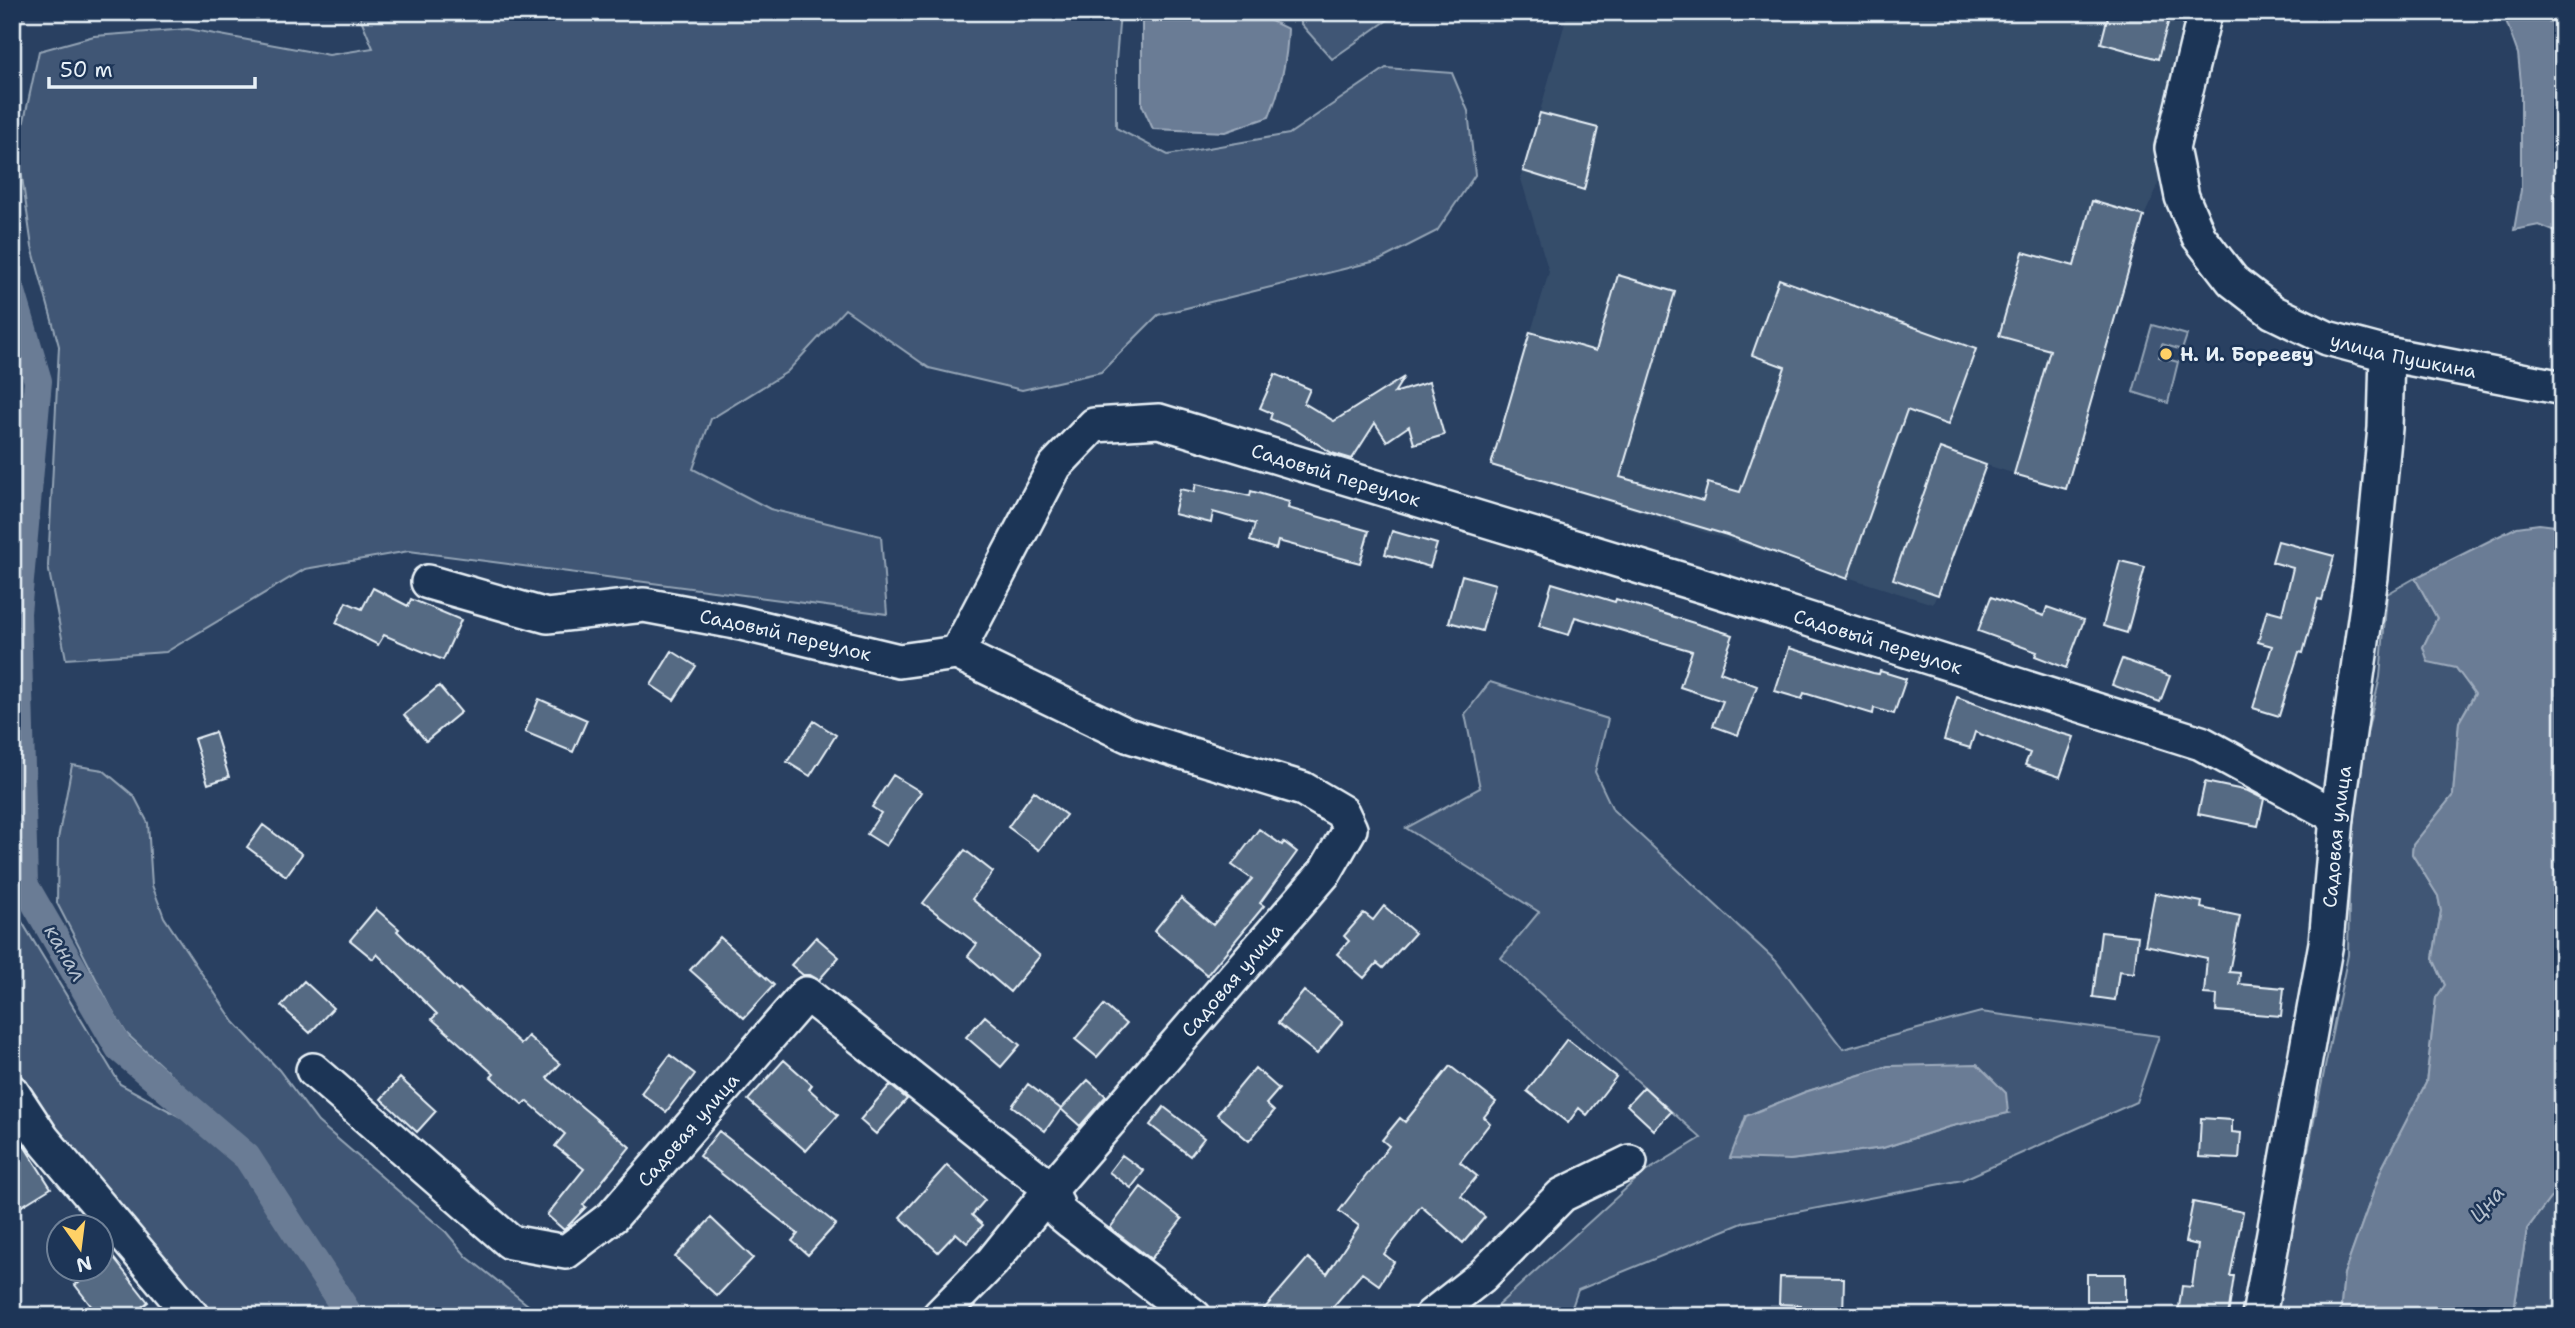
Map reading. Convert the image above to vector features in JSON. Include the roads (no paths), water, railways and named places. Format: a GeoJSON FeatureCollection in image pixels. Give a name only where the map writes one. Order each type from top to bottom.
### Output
{"type":"FeatureCollection","features":[{"type":"Feature","properties":{"kind":"street","name":"улица Пушкина"},"geometry":{"type":"LineString","coordinates":[[2205,12],[2172,148],[2182,197],[2199,237],[2233,281],[2273,313],[2327,338],[2387,354],[2563,388]]}},
{"type":"Feature","properties":{"kind":"street","name":"Садовая улица"},"geometry":{"type":"LineString","coordinates":[[2259,1316],[2326,943],[2337,817],[2371,577],[2385,428],[2387,354]]}},
{"type":"Feature","properties":{"kind":"street","name":"Садовый переулок"},"geometry":{"type":"LineString","coordinates":[[428,582],[547,616],[644,605],[741,623],[899,661],[957,653],[1055,466],[1094,425],[1158,421],[1716,590],[2201,743],[2337,817]]}},
{"type":"Feature","properties":{"kind":"street","name":"Садовая улица"},"geometry":{"type":"LineString","coordinates":[[939,1316],[992,1262],[1051,1189],[1325,872],[1350,829],[1342,812],[1303,789],[1127,735],[957,653]]}},
{"type":"Feature","properties":{"kind":"street","name":"Садовая улица"},"geometry":{"type":"LineString","coordinates":[[313,1070],[510,1242],[566,1252],[613,1216],[806,994],[1051,1189],[1060,1213],[1194,1316]]}},
{"type":"Feature","properties":{"kind":"street"},"geometry":{"type":"LineString","coordinates":[[12,1092],[43,1139],[192,1316]]}},
{"type":"Feature","properties":{"kind":"street"},"geometry":{"type":"LineString","coordinates":[[1431,1316],[1482,1276],[1562,1195],[1630,1162]]}},
{"type":"Feature","properties":{"kind":"water"},"geometry":{"type":"Polygon","coordinates":[[[1142,12],[1263,12],[1269,20],[1288,29],[1283,74],[1269,117],[1225,132],[1153,129],[1142,105],[1142,12]]]}},
{"type":"Feature","properties":{"kind":"water"},"geometry":{"type":"Polygon","coordinates":[[[2503,12],[2563,12],[2563,235],[2539,225],[2514,230],[2521,190],[2521,83],[2518,54],[2503,12]]]}},
{"type":"Feature","properties":{"kind":"water","name":"Цна"},"geometry":{"type":"Polygon","coordinates":[[[2539,524],[2563,527],[2563,1181],[2527,1229],[2513,1316],[2340,1316],[2344,1274],[2382,1168],[2426,1083],[2436,998],[2445,985],[2433,958],[2441,911],[2438,896],[2412,854],[2413,845],[2453,795],[2459,722],[2475,694],[2456,668],[2428,662],[2423,647],[2437,618],[2415,578],[2517,527],[2539,524]]]}},
{"type":"Feature","properties":{"kind":"water"},"geometry":{"type":"Polygon","coordinates":[[[1977,1064],[2006,1093],[2008,1113],[1948,1127],[1883,1148],[1790,1160],[1730,1158],[1746,1116],[1805,1092],[1888,1066],[1977,1064]]]}},
{"type":"Feature","properties":{"kind":"waterway","name":"канал"},"geometry":{"type":"LineString","coordinates":[[12,292],[38,381],[17,613],[24,884],[119,1048],[247,1157],[350,1316]]}},
{"type":"Feature","properties":{"kind":"place","name":"Н. И. Борееву"},"geometry":{"type":"Point","coordinates":[2166,354]}}]}
